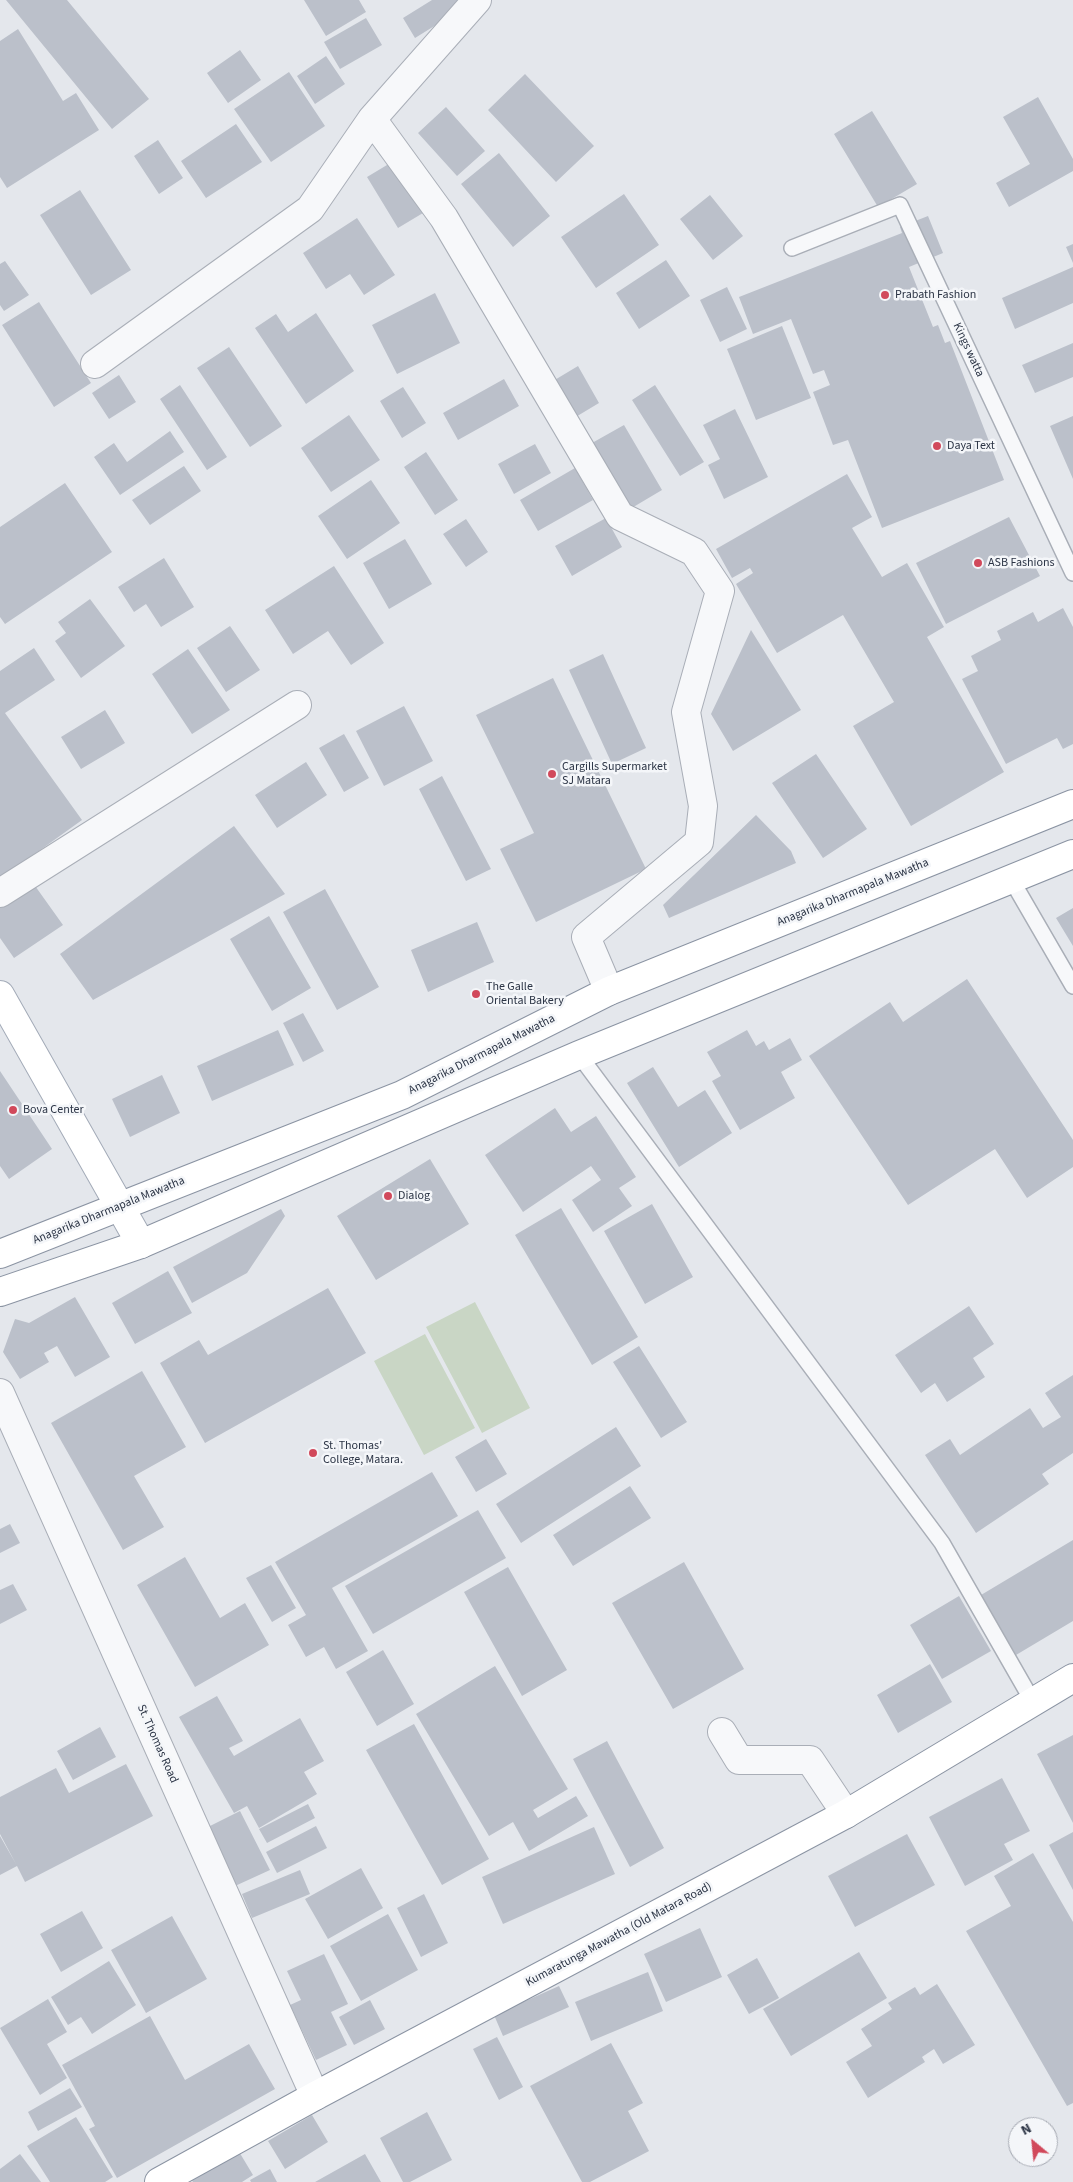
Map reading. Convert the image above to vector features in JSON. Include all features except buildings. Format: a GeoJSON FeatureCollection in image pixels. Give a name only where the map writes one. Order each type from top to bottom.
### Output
{"type":"FeatureCollection","features":[{"type":"Feature","properties":{"kind":"main road","name":"Anagarika Dharmapala Mawatha"},"geometry":{"type":"LineString","coordinates":[[0,1254],[402,1095],[609,991],[1073,804]]}},
{"type":"Feature","properties":{"kind":"main road"},"geometry":{"type":"LineString","coordinates":[[0,1292],[141,1244],[579,1055],[1073,854]]}},
{"type":"Feature","properties":{"kind":"main road"},"geometry":{"type":"LineString","coordinates":[[0,995],[141,1244]]}},
{"type":"Feature","properties":{"kind":"main road","name":"Kumaratunga Mawatha (Old Matara Road)"},"geometry":{"type":"LineString","coordinates":[[170,2179],[315,2096],[846,1814],[1073,1678]]}},
{"type":"Feature","properties":{"kind":"street"},"geometry":{"type":"LineString","coordinates":[[95,364],[310,209],[372,119],[476,0]]}},
{"type":"Feature","properties":{"kind":"street"},"geometry":{"type":"LineString","coordinates":[[372,119],[444,218],[620,516],[694,552],[720,590],[686,712],[703,806],[699,842],[586,937],[609,991]]}},
{"type":"Feature","properties":{"kind":"street"},"geometry":{"type":"LineString","coordinates":[[0,893],[297,705]]}},
{"type":"Feature","properties":{"kind":"street","name":"St. Thomas Road"},"geometry":{"type":"LineString","coordinates":[[0,1393],[315,2096]]}},
{"type":"Feature","properties":{"kind":"street"},"geometry":{"type":"LineString","coordinates":[[722,1732],[739,1760],[810,1760],[846,1814]]}},
{"type":"Feature","properties":{"kind":"lane","name":"Kings watta"},"geometry":{"type":"LineString","coordinates":[[792,248],[900,205],[1073,573]]}},
{"type":"Feature","properties":{"kind":"lane"},"geometry":{"type":"LineString","coordinates":[[1012,879],[1073,986]]}},
{"type":"Feature","properties":{"kind":"lane"},"geometry":{"type":"LineString","coordinates":[[579,1055],[942,1543],[1033,1702]]}},
{"type":"Feature","properties":{"kind":"green space"},"geometry":{"type":"Polygon","coordinates":[[[475,1302],[530,1408],[482,1433],[426,1327],[475,1302]]]}},
{"type":"Feature","properties":{"kind":"green space"},"geometry":{"type":"Polygon","coordinates":[[[425,1334],[475,1428],[424,1455],[374,1361],[425,1334]]]}},
{"type":"Feature","properties":{"kind":"place","name":"Prabath Fashion"},"geometry":{"type":"Point","coordinates":[885,295]}},
{"type":"Feature","properties":{"kind":"place","name":"Daya Text"},"geometry":{"type":"Point","coordinates":[937,446]}},
{"type":"Feature","properties":{"kind":"place","name":"ASB Fashions"},"geometry":{"type":"Point","coordinates":[978,563]}},
{"type":"Feature","properties":{"kind":"place","name":"Cargills Supermarket SJ Matara"},"geometry":{"type":"Point","coordinates":[552,774]}},
{"type":"Feature","properties":{"kind":"place","name":"The Galle Oriental Bakery"},"geometry":{"type":"Point","coordinates":[476,994]}},
{"type":"Feature","properties":{"kind":"place","name":"Bova Center"},"geometry":{"type":"Point","coordinates":[13,1110]}},
{"type":"Feature","properties":{"kind":"place","name":"Dialog"},"geometry":{"type":"Point","coordinates":[388,1196]}},
{"type":"Feature","properties":{"kind":"place","name":"St. Thomas' College, Matara."},"geometry":{"type":"Point","coordinates":[313,1453]}}]}
